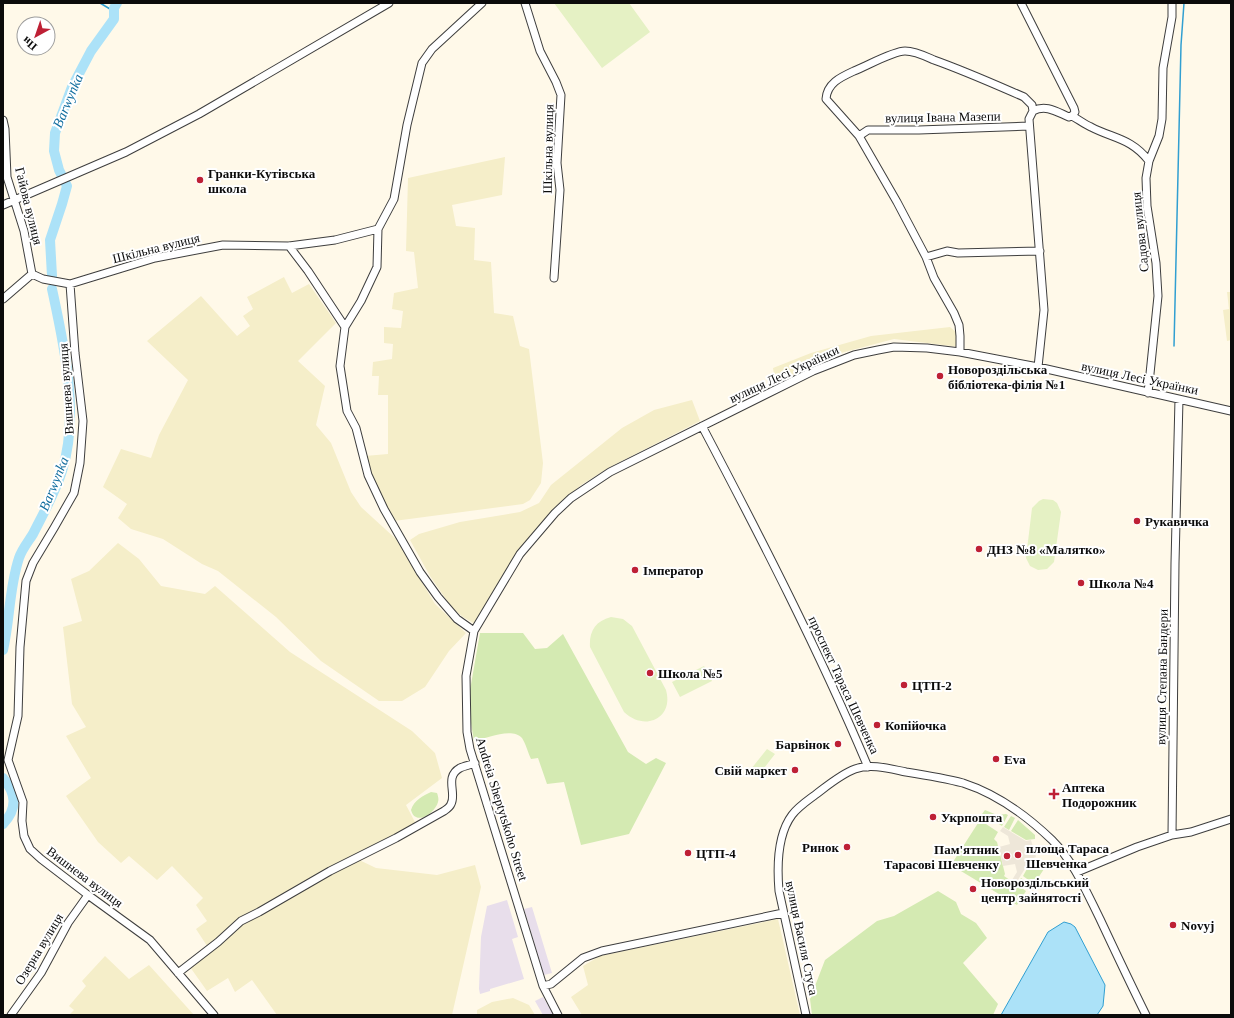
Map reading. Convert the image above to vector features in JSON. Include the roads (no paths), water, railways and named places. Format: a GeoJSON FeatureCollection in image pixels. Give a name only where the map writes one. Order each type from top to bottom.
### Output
{"type":"FeatureCollection","features":[{"type":"Feature","properties":{"kind":"street"},"geometry":{"type":"LineString","coordinates":[[3,205],[126,152],[199,114],[389,3]]}},
{"type":"Feature","properties":{"kind":"street"},"geometry":{"type":"LineString","coordinates":[[474,631],[457,619],[438,597],[420,572],[384,509],[368,475],[356,428],[347,411],[340,366],[345,327],[361,301],[377,267],[378,229],[394,199],[407,125],[422,63],[432,49],[482,3]]}},
{"type":"Feature","properties":{"kind":"street","name":"Шкільна вулиця"},"geometry":{"type":"LineString","coordinates":[[525,3],[540,51],[561,95],[557,163],[560,190],[554,278]]}},
{"type":"Feature","properties":{"kind":"street"},"geometry":{"type":"LineString","coordinates":[[1021,3],[1074,108],[1075,112],[1072,116]]}},
{"type":"Feature","properties":{"kind":"street","name":"Садова вулиця"},"geometry":{"type":"LineString","coordinates":[[1149,391],[1158,296],[1156,263],[1147,206],[1146,178],[1149,161],[1159,136],[1162,120],[1163,68],[1172,17],[1172,3]]}},
{"type":"Feature","properties":{"kind":"street","name":"вулиця Івана Мазепи"},"geometry":{"type":"LineString","coordinates":[[1029,126],[918,130],[868,130],[859,136],[826,99],[828,89],[836,80],[904,51],[914,52],[956,68],[1024,98],[1032,105],[1033,111]]}},
{"type":"Feature","properties":{"kind":"street"},"geometry":{"type":"LineString","coordinates":[[1038,365],[1044,310],[1029,126],[1029,119],[1033,111],[1039,108],[1047,108],[1069,117],[1072,116],[1091,127],[1132,144],[1143,153],[1149,161]]}},
{"type":"Feature","properties":{"kind":"street","name":"Гайова вулиця"},"geometry":{"type":"LineString","coordinates":[[3,120],[5,129],[7,177],[24,231],[32,274]]}},
{"type":"Feature","properties":{"kind":"street"},"geometry":{"type":"LineString","coordinates":[[859,136],[898,202],[926,257],[934,278],[954,313],[959,325],[960,352]]}},
{"type":"Feature","properties":{"kind":"street","name":"Шкільна вулиця"},"geometry":{"type":"LineString","coordinates":[[32,274],[43,279],[70,284],[156,258],[223,245],[289,246],[336,240],[378,229]]}},
{"type":"Feature","properties":{"kind":"street"},"geometry":{"type":"LineString","coordinates":[[289,246],[308,271],[345,327]]}},
{"type":"Feature","properties":{"kind":"street"},"geometry":{"type":"LineString","coordinates":[[926,257],[947,251],[958,253],[1040,251]]}},
{"type":"Feature","properties":{"kind":"street"},"geometry":{"type":"LineString","coordinates":[[3,299],[32,274]]}},
{"type":"Feature","properties":{"kind":"street","name":"Вишнева вулиця"},"geometry":{"type":"LineString","coordinates":[[70,284],[75,353],[83,422],[80,463],[74,493],[33,563],[26,581],[20,647],[18,716],[8,760],[23,802],[22,821],[24,836],[30,848],[41,859],[150,940],[214,1015]]}},
{"type":"Feature","properties":{"kind":"street","name":"вулиця Лесі Українки"},"geometry":{"type":"LineString","coordinates":[[702,426],[813,371],[854,355],[894,347],[927,348],[960,352],[1038,365],[1231,411]]}},
{"type":"Feature","properties":{"kind":"street","name":"вулиця Степана Бандери"},"geometry":{"type":"LineString","coordinates":[[1172,835],[1175,563],[1179,399]]}},
{"type":"Feature","properties":{"kind":"street","name":"Andreia Sheptytskoho Street"},"geometry":{"type":"LineString","coordinates":[[558,1015],[543,986],[470,749],[467,732],[466,676],[474,631],[520,554],[555,513],[571,498],[610,472],[702,426]]}},
{"type":"Feature","properties":{"kind":"street","name":"проспект Тараса Шевченка"},"geometry":{"type":"LineString","coordinates":[[702,426],[755,528],[840,700],[868,767],[885,768],[943,778],[964,784],[990,794],[1013,807],[1041,830],[1062,851],[1076,872],[1146,1015]]}},
{"type":"Feature","properties":{"kind":"street"},"geometry":{"type":"LineString","coordinates":[[178,973],[218,942],[241,921],[330,871],[396,838],[444,811],[451,805],[453,775],[460,768],[475,763]]}},
{"type":"Feature","properties":{"kind":"street","name":"вулиця Василя Стуса"},"geometry":{"type":"LineString","coordinates":[[806,1015],[783,913],[778,877],[778,862],[782,838],[786,825],[792,815],[802,805],[827,785],[856,769],[868,767]]}},
{"type":"Feature","properties":{"kind":"street"},"geometry":{"type":"LineString","coordinates":[[1076,872],[1137,847],[1172,835],[1191,832],[1231,819]]}},
{"type":"Feature","properties":{"kind":"street","name":"Озерна вулиця"},"geometry":{"type":"LineString","coordinates":[[11,1015],[41,973],[68,923],[88,895]]}},
{"type":"Feature","properties":{"kind":"street"},"geometry":{"type":"LineString","coordinates":[[543,986],[551,984],[563,976],[583,958],[602,951],[783,913]]}},
{"type":"Feature","properties":{"kind":"water"},"geometry":{"type":"Polygon","coordinates":[[[1064,922],[1075,927],[1105,985],[1103,1006],[1097,1015],[1001,1015],[1048,932],[1064,922]]]}},
{"type":"Feature","properties":{"kind":"waterway"},"geometry":{"type":"LineString","coordinates":[[100,3],[110,9],[114,8]]}},
{"type":"Feature","properties":{"kind":"waterway","name":"Barwynka"},"geometry":{"type":"LineString","coordinates":[[52,276],[50,240],[67,186],[59,170],[54,151],[55,133],[72,87],[91,51],[114,19],[114,8],[117,3]]}},
{"type":"Feature","properties":{"kind":"waterway"},"geometry":{"type":"LineString","coordinates":[[1174,346],[1181,45],[1184,3]]}},
{"type":"Feature","properties":{"kind":"waterway","name":"Barwynka"},"geometry":{"type":"LineString","coordinates":[[3,650],[11,592],[19,558],[33,534],[52,495],[62,471],[67,449],[70,426],[68,380],[61,333],[52,289]]}},
{"type":"Feature","properties":{"kind":"waterway","name":"Barwynka"},"geometry":{"type":"LineString","coordinates":[[3,778],[11,789],[14,801],[11,812],[3,824]]}},
{"type":"Feature","properties":{"kind":"place","name":"Гранки-Кутівська школа"},"geometry":{"type":"Point","coordinates":[200,180]}},
{"type":"Feature","properties":{"kind":"place","name":"Новороздільська бібліотека-філія №1"},"geometry":{"type":"Point","coordinates":[940,376]}},
{"type":"Feature","properties":{"kind":"place","name":"Рукавичка"},"geometry":{"type":"Point","coordinates":[1137,521]}},
{"type":"Feature","properties":{"kind":"place","name":"ДНЗ №8 «Малятко»"},"geometry":{"type":"Point","coordinates":[979,549]}},
{"type":"Feature","properties":{"kind":"place","name":"Імператор"},"geometry":{"type":"Point","coordinates":[635,570]}},
{"type":"Feature","properties":{"kind":"place","name":"Школа №4"},"geometry":{"type":"Point","coordinates":[1081,583]}},
{"type":"Feature","properties":{"kind":"place","name":"Школа №5"},"geometry":{"type":"Point","coordinates":[650,673]}},
{"type":"Feature","properties":{"kind":"place","name":"ЦТП-2"},"geometry":{"type":"Point","coordinates":[904,685]}},
{"type":"Feature","properties":{"kind":"place","name":"Копійочка"},"geometry":{"type":"Point","coordinates":[877,725]}},
{"type":"Feature","properties":{"kind":"place","name":"Барвінок"},"geometry":{"type":"Point","coordinates":[838,744]}},
{"type":"Feature","properties":{"kind":"place","name":"Eva"},"geometry":{"type":"Point","coordinates":[996,759]}},
{"type":"Feature","properties":{"kind":"place","name":"Свiй маркет"},"geometry":{"type":"Point","coordinates":[795,770]}},
{"type":"Feature","properties":{"kind":"place","name":"Аптека Подорожник"},"geometry":{"type":"Point","coordinates":[1054,794]}},
{"type":"Feature","properties":{"kind":"place","name":"Укрпошта"},"geometry":{"type":"Point","coordinates":[933,817]}},
{"type":"Feature","properties":{"kind":"place","name":"Ринок"},"geometry":{"type":"Point","coordinates":[847,847]}},
{"type":"Feature","properties":{"kind":"place","name":"ЦТП-4"},"geometry":{"type":"Point","coordinates":[688,853]}},
{"type":"Feature","properties":{"kind":"place","name":"площа Тараса Шевченка"},"geometry":{"type":"Point","coordinates":[1018,855]}},
{"type":"Feature","properties":{"kind":"place","name":"Пам'ятник Тарасові Шевченку"},"geometry":{"type":"Point","coordinates":[1007,856]}},
{"type":"Feature","properties":{"kind":"place","name":"Новороздільський центр зайнятості"},"geometry":{"type":"Point","coordinates":[973,889]}},
{"type":"Feature","properties":{"kind":"place","name":"Novyj"},"geometry":{"type":"Point","coordinates":[1173,925]}}]}
